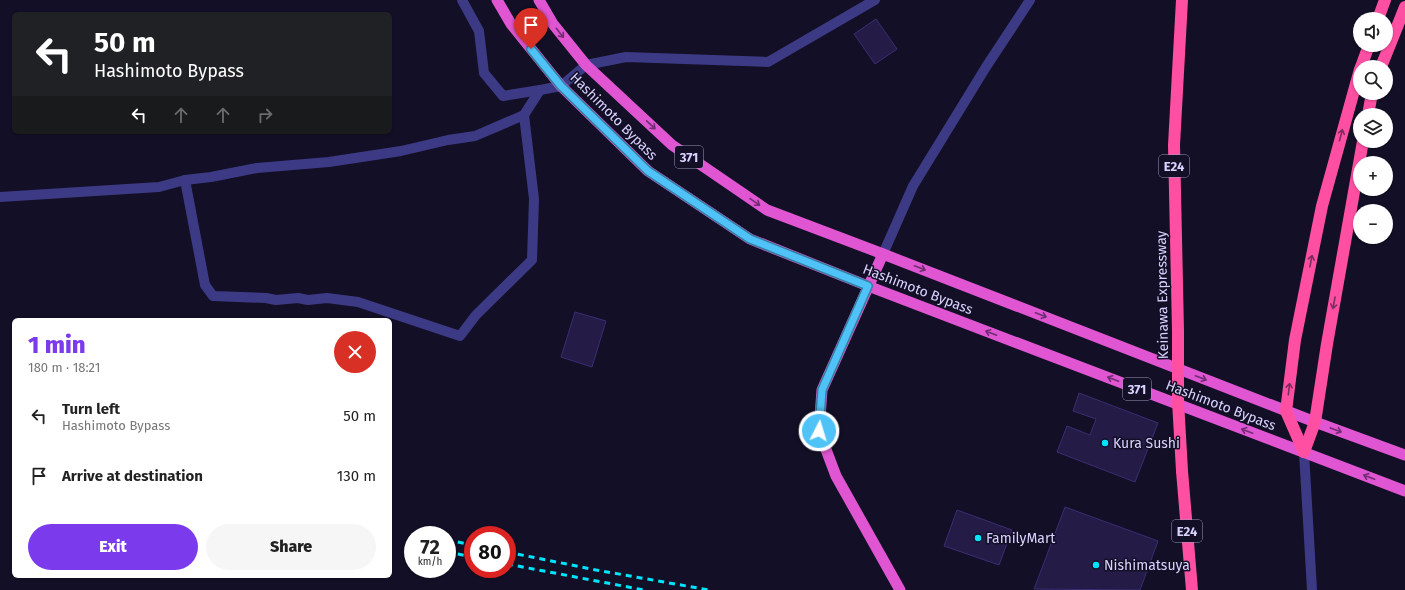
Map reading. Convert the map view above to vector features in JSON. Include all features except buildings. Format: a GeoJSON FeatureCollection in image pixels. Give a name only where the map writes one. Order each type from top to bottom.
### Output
{"type":"FeatureCollection","features":[{"type":"Feature","properties":{"kind":"highway","name":"Hashimoto Bypass"},"geometry":{"type":"LineString","coordinates":[[497,0],[511,24],[561,86],[648,171],[750,239],[868,286],[1405,491]]}},
{"type":"Feature","properties":{"kind":"highway","name":"Hashimoto Bypass"},"geometry":{"type":"LineString","coordinates":[[539,0],[553,24],[586,65],[672,145],[768,210],[1286,411],[1405,455]]}},
{"type":"Feature","properties":{"kind":"highway","name":"Keinawa Expressway"},"geometry":{"type":"LineString","coordinates":[[1182,0],[1174,145],[1178,401],[1182,472],[1192,590]]}},
{"type":"Feature","properties":{"kind":"highway"},"geometry":{"type":"LineString","coordinates":[[1381,12],[1385,0]]}},
{"type":"Feature","properties":{"kind":"highway"},"geometry":{"type":"LineString","coordinates":[[1384,60],[1405,7]]}},
{"type":"Feature","properties":{"kind":"highway"},"geometry":{"type":"LineString","coordinates":[[1304,452],[1286,411],[1295,340],[1322,206],[1353,93]]}},
{"type":"Feature","properties":{"kind":"highway"},"geometry":{"type":"LineString","coordinates":[[1304,452],[1315,422],[1327,344],[1362,148]]}},
{"type":"Feature","properties":{"kind":"highway"},"geometry":{"type":"LineString","coordinates":[[883,254],[822,390],[819,431],[836,476],[900,590]]}},
{"type":"Feature","properties":{"kind":"street"},"geometry":{"type":"LineString","coordinates":[[462,0],[479,31],[484,73],[503,96],[561,86],[586,65],[626,57],[768,62],[875,0]]}},
{"type":"Feature","properties":{"kind":"street"},"geometry":{"type":"LineString","coordinates":[[883,254],[913,186],[986,67],[1030,0]]}},
{"type":"Feature","properties":{"kind":"street"},"geometry":{"type":"LineString","coordinates":[[0,197],[159,187],[185,180],[211,177],[257,168],[329,162],[402,151],[448,140],[475,136],[524,115],[540,90]]}},
{"type":"Feature","properties":{"kind":"street"},"geometry":{"type":"LineString","coordinates":[[185,180],[205,285],[213,296],[266,298],[276,300],[298,298],[308,300],[327,298],[358,302],[460,336],[476,316],[532,260],[534,199],[524,115]]}},
{"type":"Feature","properties":{"kind":"street"},"geometry":{"type":"LineString","coordinates":[[1304,452],[1312,590]]}},
{"type":"Feature","properties":{"kind":"railway"},"geometry":{"type":"LineString","coordinates":[[456,542],[464,543]]}},
{"type":"Feature","properties":{"kind":"railway"},"geometry":{"type":"LineString","coordinates":[[456,554],[464,555]]}},
{"type":"Feature","properties":{"kind":"railway"},"geometry":{"type":"LineString","coordinates":[[516,554],[709,590]]}},
{"type":"Feature","properties":{"kind":"railway"},"geometry":{"type":"LineString","coordinates":[[516,566],[644,590]]}},
{"type":"Feature","properties":{"kind":"place","name":"Kura Sushi"},"geometry":{"type":"Point","coordinates":[1105,443]}},
{"type":"Feature","properties":{"kind":"place","name":"FamilyMart"},"geometry":{"type":"Point","coordinates":[978,538]}},
{"type":"Feature","properties":{"kind":"place","name":"Nishimatsuya"},"geometry":{"type":"Point","coordinates":[1096,565]}},
{"type":"Feature","properties":{"kind":"route"},"geometry":{"type":"LineString","coordinates":[[531,49],[561,86],[648,171],[750,239],[868,286],[822,390],[819,431]]}}]}
